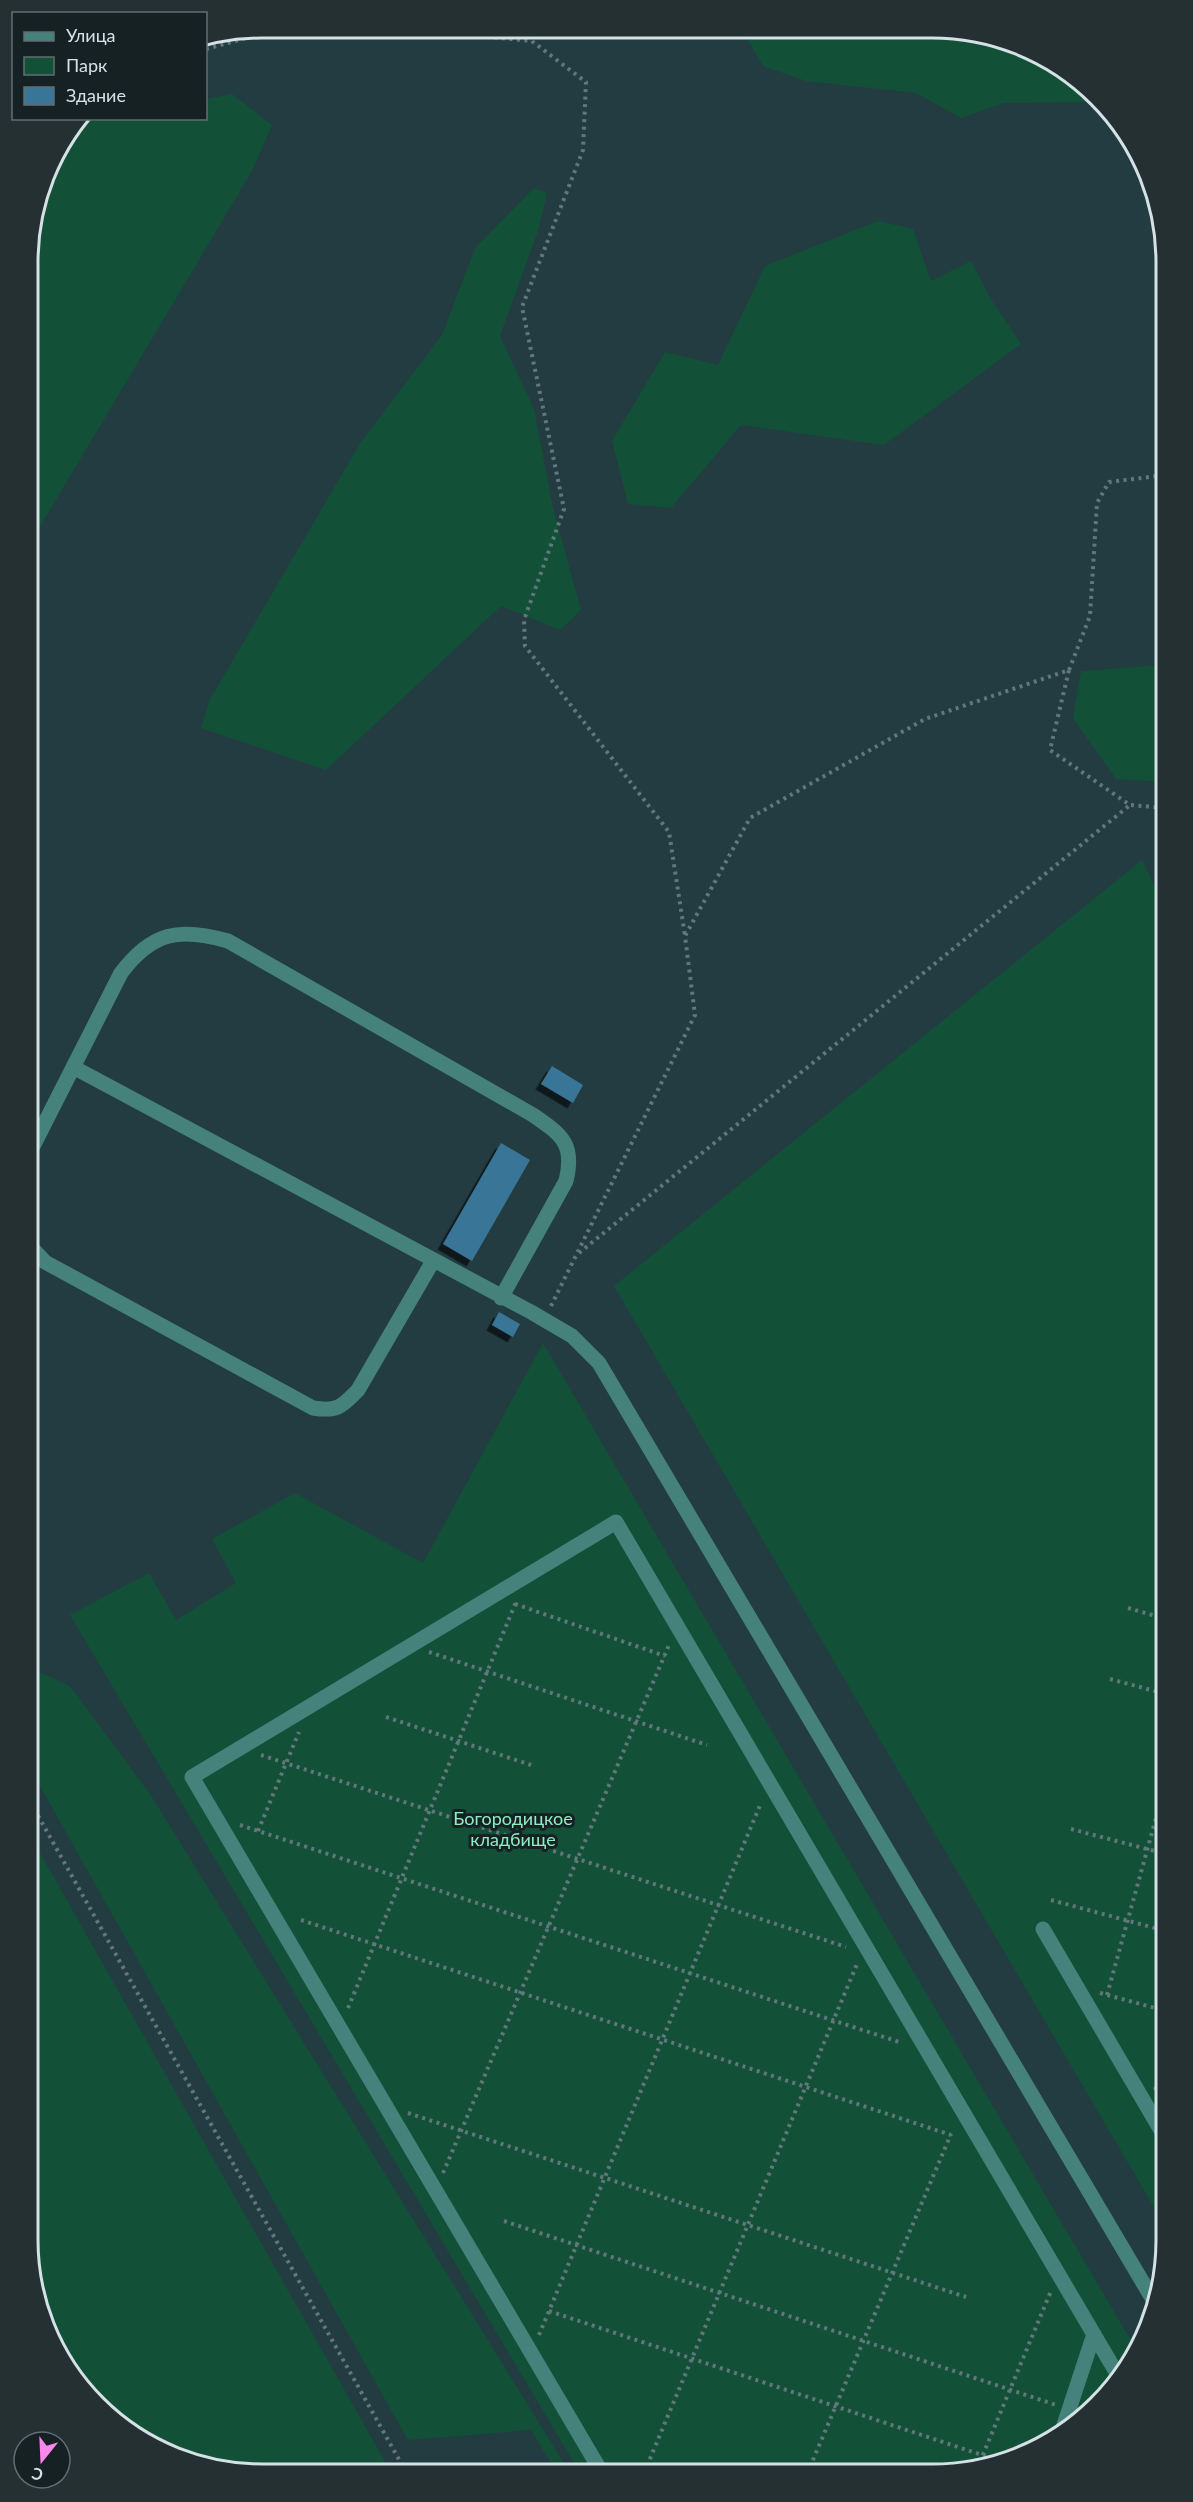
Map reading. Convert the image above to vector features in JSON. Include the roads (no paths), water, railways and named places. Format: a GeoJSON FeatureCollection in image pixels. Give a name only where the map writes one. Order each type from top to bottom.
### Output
{"type":"FeatureCollection","features":[{"type":"Feature","properties":{"kind":"street"},"geometry":{"type":"LineString","coordinates":[[38,1136],[121,973],[136,953],[162,938],[181,933],[205,934],[228,941],[533,1115],[560,1133],[568,1149],[570,1163],[566,1181],[501,1298]]}},
{"type":"Feature","properties":{"kind":"street"},"geometry":{"type":"LineString","coordinates":[[73,1067],[538,1316],[572,1336],[598,1364],[625,1405],[1149,2293]]}},
{"type":"Feature","properties":{"kind":"street"},"geometry":{"type":"LineString","coordinates":[[38,1255],[45,1262],[313,1408],[329,1411],[343,1404],[358,1390],[433,1261]]}},
{"type":"Feature","properties":{"kind":"street"},"geometry":{"type":"LineString","coordinates":[[597,2464],[192,1778],[616,1522],[770,1783],[867,1954],[961,2108],[1115,2369]]}},
{"type":"Feature","properties":{"kind":"street"},"geometry":{"type":"LineString","coordinates":[[1043,1929],[1156,2122]]}},
{"type":"Feature","properties":{"kind":"street"},"geometry":{"type":"LineString","coordinates":[[1066,2420],[1094,2334]]}},
{"type":"Feature","properties":{"kind":"park label","name":"Богородицкое кладбище"},"geometry":{"type":"Point","coordinates":[513,1828]}}]}
